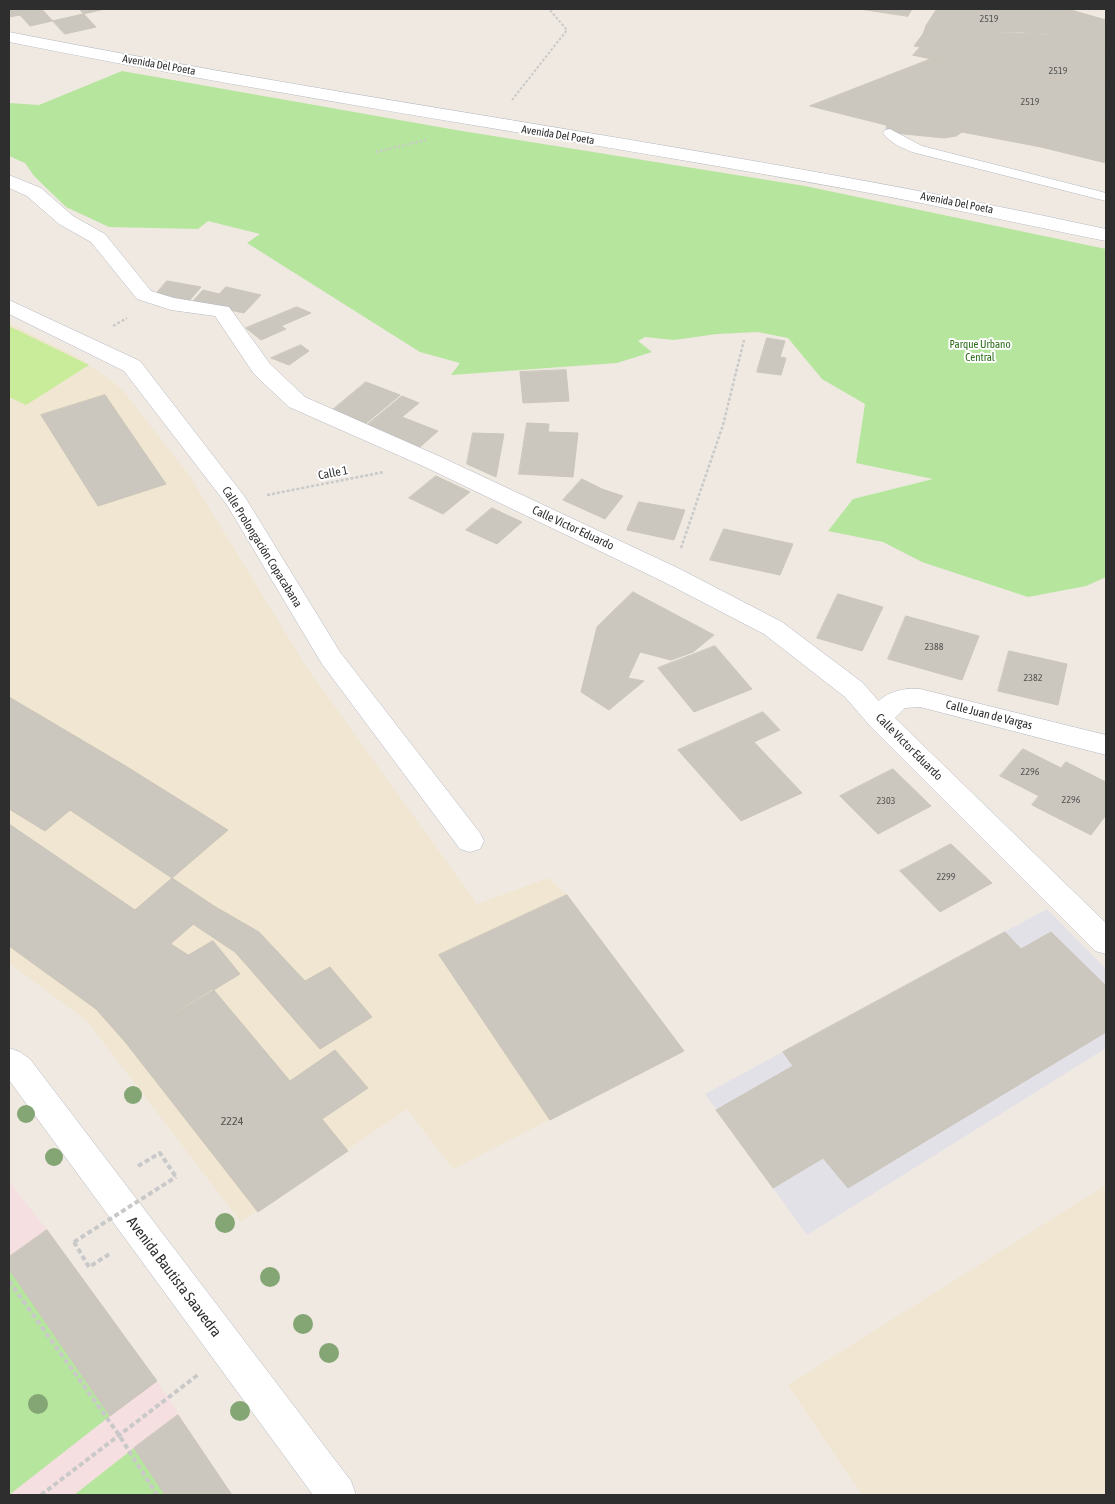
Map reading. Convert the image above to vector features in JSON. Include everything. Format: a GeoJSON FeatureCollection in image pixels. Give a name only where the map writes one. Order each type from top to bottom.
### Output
{"type":"FeatureCollection","features":[{"type":"Feature","properties":{"kind":"main road","name":"Avenida Del Poeta"},"geometry":{"type":"LineString","coordinates":[[9,36],[273,86],[832,180],[989,209],[1106,235]]}},
{"type":"Feature","properties":{"kind":"main road","name":"Calle Victor Eduardo"},"geometry":{"type":"LineString","coordinates":[[9,181],[34,192],[66,220],[98,238],[144,295],[171,304],[222,311],[262,369],[297,402],[433,462],[671,575],[773,628],[854,690],[881,720],[1106,942]]}},
{"type":"Feature","properties":{"kind":"main road","name":"Calle Prolongación Copacabana"},"geometry":{"type":"LineString","coordinates":[[9,306],[132,366],[237,502],[331,658],[470,842]]}},
{"type":"Feature","properties":{"kind":"main road","name":"Calle Juan de Vargas"},"geometry":{"type":"LineString","coordinates":[[881,720],[884,710],[893,701],[904,698],[920,698],[1106,745]]}},
{"type":"Feature","properties":{"kind":"main road","name":"Avenida Bautista Saavedra"},"geometry":{"type":"LineString","coordinates":[[9,1062],[18,1069],[337,1495]]}},
{"type":"Feature","properties":{"kind":"lane"},"geometry":{"type":"LineString","coordinates":[[890,133],[903,143],[916,149],[1106,196]]}},
{"type":"Feature","properties":{"kind":"path"},"geometry":{"type":"LineString","coordinates":[[507,107],[567,30],[549,9]]}},
{"type":"Feature","properties":{"kind":"path"},"geometry":{"type":"LineString","coordinates":[[376,152],[434,138]]}},
{"type":"Feature","properties":{"kind":"path"},"geometry":{"type":"LineString","coordinates":[[84,343],[158,299]]}},
{"type":"Feature","properties":{"kind":"path"},"geometry":{"type":"LineString","coordinates":[[671,575],[723,425],[744,340]]}},
{"type":"Feature","properties":{"kind":"path","name":"Calle 1"},"geometry":{"type":"LineString","coordinates":[[237,502],[433,462]]}},
{"type":"Feature","properties":{"kind":"path"},"geometry":{"type":"LineString","coordinates":[[90,1267],[74,1242],[176,1177],[160,1153]]}},
{"type":"Feature","properties":{"kind":"path"},"geometry":{"type":"LineString","coordinates":[[9,1281],[119,1435],[157,1495]]}},
{"type":"Feature","properties":{"kind":"path"},"geometry":{"type":"LineString","coordinates":[[41,1495],[229,1351]]}},
{"type":"Feature","properties":{"kind":"shaded area"},"geometry":{"type":"Polygon","coordinates":[[[9,323],[78,357],[121,388],[189,475],[307,668],[477,904],[548,878],[567,895],[684,1051],[453,1169],[407,1109],[241,1222],[87,1021],[9,963],[9,323]]]}},
{"type":"Feature","properties":{"kind":"shaded area"},"geometry":{"type":"Polygon","coordinates":[[[1047,909],[1106,969],[1106,1048],[807,1235],[705,1094],[1047,909]]]}},
{"type":"Feature","properties":{"kind":"shaded area"},"geometry":{"type":"Polygon","coordinates":[[[9,1181],[157,1381],[232,1495],[9,1495],[9,1181]]]}},
{"type":"Feature","properties":{"kind":"shaded area"},"geometry":{"type":"Polygon","coordinates":[[[1106,1185],[1106,1495],[862,1495],[788,1385],[1106,1185]]]}},
{"type":"Feature","properties":{"kind":"green space","name":"Parque Urbano Central"},"geometry":{"type":"Polygon","coordinates":[[[122,71],[456,130],[805,186],[1106,249],[1106,577],[1086,586],[1028,597],[922,562],[883,542],[828,531],[853,499],[933,479],[856,463],[865,404],[822,379],[788,338],[758,332],[717,334],[674,340],[645,337],[638,341],[652,352],[617,363],[451,375],[460,363],[420,352],[247,243],[260,234],[208,221],[198,229],[109,227],[66,207],[34,176],[25,163],[9,156],[9,103],[39,105],[122,71]]]}},
{"type":"Feature","properties":{"kind":"green space"},"geometry":{"type":"Polygon","coordinates":[[[9,326],[89,365],[26,405],[9,397],[9,326]]]}},
{"type":"Feature","properties":{"kind":"green space"},"geometry":{"type":"Polygon","coordinates":[[[9,1269],[110,1416],[9,1495],[9,1269]]]}},
{"type":"Feature","properties":{"kind":"green space"},"geometry":{"type":"Polygon","coordinates":[[[134,1448],[165,1495],[74,1495],[134,1448]]]}},
{"type":"Feature","properties":{"kind":"building"},"geometry":{"type":"Polygon","coordinates":[[[9,9],[105,9],[30,26],[20,15],[9,17],[9,9]]]}},
{"type":"Feature","properties":{"kind":"building"},"geometry":{"type":"Polygon","coordinates":[[[42,9],[79,9],[96,27],[65,34],[42,9]]]}},
{"type":"Feature","properties":{"kind":"building"},"geometry":{"type":"Polygon","coordinates":[[[860,9],[912,9],[908,16],[860,9]]]}},
{"type":"Feature","properties":{"kind":"building"},"geometry":{"type":"Polygon","coordinates":[[[937,9],[1073,9],[1035,23],[955,30],[926,26],[937,9]]]}},
{"type":"Feature","properties":{"kind":"building"},"geometry":{"type":"Polygon","coordinates":[[[1071,10],[1106,20],[1106,49],[1064,37],[1041,33],[923,34],[926,26],[955,30],[1035,23],[1071,10]]]}},
{"type":"Feature","properties":{"kind":"building"},"geometry":{"type":"Polygon","coordinates":[[[1023,32],[1064,37],[1106,49],[1106,87],[913,55],[920,47],[914,46],[923,34],[1023,32]]]}},
{"type":"Feature","properties":{"kind":"building"},"geometry":{"type":"Polygon","coordinates":[[[913,55],[1106,87],[1106,118],[1041,147],[962,132],[950,86],[978,82],[931,59],[913,55]]]}},
{"type":"Feature","properties":{"kind":"building"},"geometry":{"type":"Polygon","coordinates":[[[931,59],[978,82],[950,86],[962,132],[956,136],[944,138],[894,133],[887,129],[886,125],[810,106],[931,59]]]}},
{"type":"Feature","properties":{"kind":"building"},"geometry":{"type":"Polygon","coordinates":[[[1106,118],[1106,163],[1041,147],[1106,118]]]}},
{"type":"Feature","properties":{"kind":"building"},"geometry":{"type":"Polygon","coordinates":[[[167,281],[201,287],[190,300],[156,294],[167,281]]]}},
{"type":"Feature","properties":{"kind":"building"},"geometry":{"type":"Polygon","coordinates":[[[226,287],[261,295],[244,313],[192,302],[203,290],[219,294],[226,287]]]}},
{"type":"Feature","properties":{"kind":"building"},"geometry":{"type":"Polygon","coordinates":[[[297,307],[311,313],[281,326],[286,329],[261,340],[246,328],[297,307]]]}},
{"type":"Feature","properties":{"kind":"building"},"geometry":{"type":"Polygon","coordinates":[[[767,338],[785,341],[780,357],[786,358],[781,375],[757,372],[767,338]]]}},
{"type":"Feature","properties":{"kind":"building"},"geometry":{"type":"Polygon","coordinates":[[[301,345],[309,351],[289,365],[271,358],[301,345]]]}},
{"type":"Feature","properties":{"kind":"building"},"geometry":{"type":"Polygon","coordinates":[[[566,370],[569,401],[523,403],[520,372],[566,370]]]}},
{"type":"Feature","properties":{"kind":"building"},"geometry":{"type":"Polygon","coordinates":[[[366,382],[400,395],[364,425],[330,412],[366,382]]]}},
{"type":"Feature","properties":{"kind":"building"},"geometry":{"type":"Polygon","coordinates":[[[105,395],[166,484],[98,506],[41,415],[105,395]]]}},
{"type":"Feature","properties":{"kind":"building"},"geometry":{"type":"Polygon","coordinates":[[[402,396],[419,403],[402,417],[438,431],[420,447],[367,425],[402,396]]]}},
{"type":"Feature","properties":{"kind":"building"},"geometry":{"type":"Polygon","coordinates":[[[527,423],[549,424],[548,432],[578,433],[573,477],[519,474],[527,423]]]}},
{"type":"Feature","properties":{"kind":"building"},"geometry":{"type":"Polygon","coordinates":[[[473,433],[504,434],[496,477],[467,464],[473,433]]]}},
{"type":"Feature","properties":{"kind":"building"},"geometry":{"type":"Polygon","coordinates":[[[436,476],[470,492],[443,514],[409,498],[436,476]]]}},
{"type":"Feature","properties":{"kind":"building"},"geometry":{"type":"Polygon","coordinates":[[[582,479],[602,489],[623,496],[605,519],[563,500],[582,479]]]}},
{"type":"Feature","properties":{"kind":"building"},"geometry":{"type":"Polygon","coordinates":[[[639,502],[685,510],[674,540],[627,530],[639,502]]]}},
{"type":"Feature","properties":{"kind":"building"},"geometry":{"type":"Polygon","coordinates":[[[492,508],[522,522],[497,544],[466,530],[492,508]]]}},
{"type":"Feature","properties":{"kind":"building"},"geometry":{"type":"Polygon","coordinates":[[[724,529],[793,544],[780,575],[710,560],[724,529]]]}},
{"type":"Feature","properties":{"kind":"building"},"geometry":{"type":"Polygon","coordinates":[[[633,592],[714,635],[693,652],[671,660],[640,652],[628,678],[644,681],[609,710],[581,692],[597,627],[633,592]]]}},
{"type":"Feature","properties":{"kind":"building"},"geometry":{"type":"Polygon","coordinates":[[[838,594],[883,607],[862,651],[817,638],[838,594]]]}},
{"type":"Feature","properties":{"kind":"building"},"geometry":{"type":"Polygon","coordinates":[[[906,616],[979,636],[962,680],[888,659],[906,616]]]}},
{"type":"Feature","properties":{"kind":"building"},"geometry":{"type":"Polygon","coordinates":[[[715,646],[752,689],[694,712],[658,668],[715,646]]]}},
{"type":"Feature","properties":{"kind":"building"},"geometry":{"type":"Polygon","coordinates":[[[1009,651],[1067,664],[1058,705],[998,691],[1009,651]]]}},
{"type":"Feature","properties":{"kind":"building"},"geometry":{"type":"Polygon","coordinates":[[[9,697],[124,765],[45,831],[9,809],[9,697]]]}},
{"type":"Feature","properties":{"kind":"building"},"geometry":{"type":"Polygon","coordinates":[[[763,712],[780,730],[754,742],[802,793],[741,821],[678,750],[763,712]]]}},
{"type":"Feature","properties":{"kind":"building"},"geometry":{"type":"Polygon","coordinates":[[[1023,749],[1061,768],[1039,796],[1000,776],[1023,749]]]}},
{"type":"Feature","properties":{"kind":"building"},"geometry":{"type":"Polygon","coordinates":[[[1066,762],[1106,782],[1106,815],[1091,835],[1032,805],[1066,762]]]}},
{"type":"Feature","properties":{"kind":"building"},"geometry":{"type":"Polygon","coordinates":[[[124,765],[228,830],[172,878],[70,810],[124,765]]]}},
{"type":"Feature","properties":{"kind":"building"},"geometry":{"type":"Polygon","coordinates":[[[893,769],[931,806],[878,834],[840,796],[893,769]]]}},
{"type":"Feature","properties":{"kind":"building"},"geometry":{"type":"Polygon","coordinates":[[[9,824],[135,910],[172,878],[214,906],[96,1009],[9,946],[9,824]]]}},
{"type":"Feature","properties":{"kind":"building"},"geometry":{"type":"Polygon","coordinates":[[[951,844],[992,883],[940,912],[900,871],[951,844]]]}},
{"type":"Feature","properties":{"kind":"building"},"geometry":{"type":"Polygon","coordinates":[[[567,895],[684,1051],[550,1120],[439,955],[567,895]]]}},
{"type":"Feature","properties":{"kind":"building"},"geometry":{"type":"Polygon","coordinates":[[[214,906],[259,932],[305,981],[330,967],[372,1017],[320,1049],[235,952],[193,924],[214,906]]]}},
{"type":"Feature","properties":{"kind":"building"},"geometry":{"type":"Polygon","coordinates":[[[1005,932],[1021,949],[1051,932],[1106,986],[1106,1032],[848,1188],[823,1158],[773,1188],[716,1110],[793,1066],[783,1052],[1005,932]]]}},
{"type":"Feature","properties":{"kind":"building"},"geometry":{"type":"Polygon","coordinates":[[[213,941],[240,974],[126,1043],[96,1009],[171,944],[188,955],[213,941]]]}},
{"type":"Feature","properties":{"kind":"building"},"geometry":{"type":"Polygon","coordinates":[[[213,989],[290,1081],[335,1050],[368,1088],[322,1119],[348,1151],[258,1212],[126,1043],[213,989]]]}},
{"type":"Feature","properties":{"kind":"building"},"geometry":{"type":"Polygon","coordinates":[[[47,1230],[157,1381],[110,1416],[9,1269],[9,1257],[47,1230]]]}},
{"type":"Feature","properties":{"kind":"building"},"geometry":{"type":"Polygon","coordinates":[[[178,1415],[232,1495],[165,1495],[134,1448],[178,1415]]]}}]}
